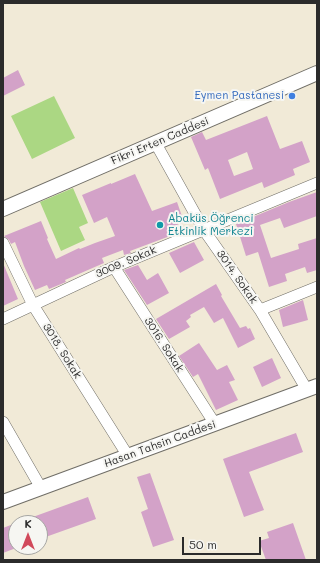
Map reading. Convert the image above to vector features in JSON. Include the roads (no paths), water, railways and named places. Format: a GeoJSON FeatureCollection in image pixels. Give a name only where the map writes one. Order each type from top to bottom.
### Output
{"type":"FeatureCollection","features":[{"type":"Feature","properties":{"kind":"street","name":"Fikri Erten Caddesi"},"geometry":{"type":"LineString","coordinates":[[3,209],[317,73]]}},
{"type":"Feature","properties":{"kind":"street","name":"3014. Sokak"},"geometry":{"type":"LineString","coordinates":[[155,142],[204,230],[312,388]]}},
{"type":"Feature","properties":{"kind":"street","name":"3009. Sokak"},"geometry":{"type":"LineString","coordinates":[[3,319],[114,267],[317,183]]}},
{"type":"Feature","properties":{"kind":"street","name":"3018. Sokak"},"geometry":{"type":"LineString","coordinates":[[3,243],[33,305],[128,456]]}},
{"type":"Feature","properties":{"kind":"street","name":"3016. Sokak"},"geometry":{"type":"LineString","coordinates":[[114,267],[214,424]]}},
{"type":"Feature","properties":{"kind":"street"},"geometry":{"type":"LineString","coordinates":[[260,310],[317,287]]}},
{"type":"Feature","properties":{"kind":"street","name":"Hasan Tahsin Caddesi"},"geometry":{"type":"LineString","coordinates":[[3,502],[312,388]]}},
{"type":"Feature","properties":{"kind":"street"},"geometry":{"type":"LineString","coordinates":[[3,422],[41,488]]}},
{"type":"Feature","properties":{"kind":"place","name":"Eymen Pastanesi"},"geometry":{"type":"Point","coordinates":[292,96]}},
{"type":"Feature","properties":{"kind":"place","name":"Abaküs Öğrenci Etkinlik Merkezi"},"geometry":{"type":"Point","coordinates":[160,225]}}]}
